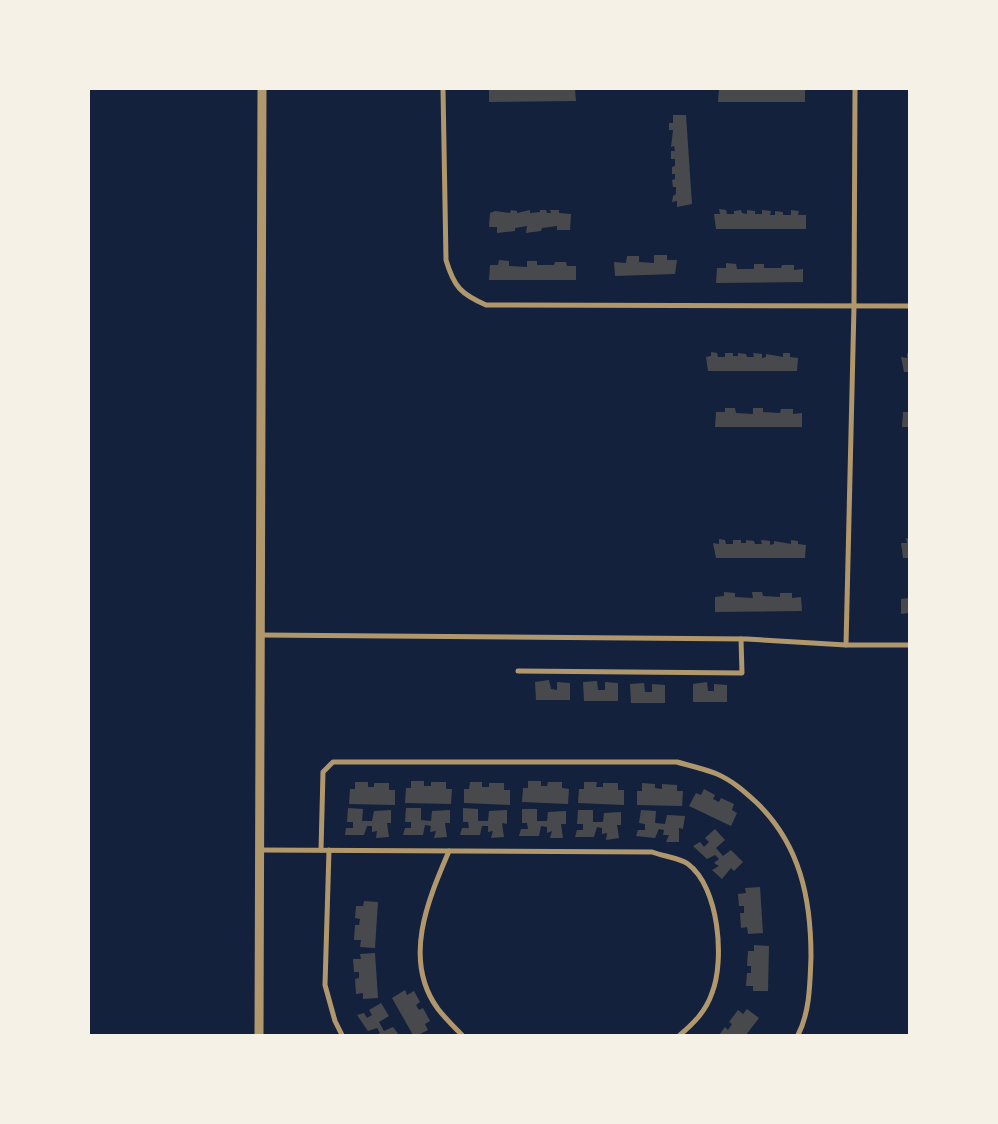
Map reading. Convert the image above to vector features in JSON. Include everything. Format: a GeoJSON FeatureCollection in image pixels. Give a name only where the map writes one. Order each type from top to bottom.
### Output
{"type":"FeatureCollection","features":[{"type":"Feature","properties":{"kind":"street"},"geometry":{"type":"LineString","coordinates":[[259,1035],[262,89]]}},
{"type":"Feature","properties":{"kind":"street"},"geometry":{"type":"LineString","coordinates":[[443,89],[446,260],[452,279],[465,296],[486,305],[909,306]]}},
{"type":"Feature","properties":{"kind":"street"},"geometry":{"type":"LineString","coordinates":[[846,645],[854,306],[856,89]]}},
{"type":"Feature","properties":{"kind":"street"},"geometry":{"type":"LineString","coordinates":[[261,635],[741,638],[846,645],[909,645]]}},
{"type":"Feature","properties":{"kind":"street"},"geometry":{"type":"LineString","coordinates":[[518,671],[742,673],[741,638]]}},
{"type":"Feature","properties":{"kind":"street"},"geometry":{"type":"LineString","coordinates":[[321,850],[323,772],[333,762],[677,762],[718,775],[740,787],[766,812],[788,841],[801,872],[809,905],[810,972],[809,997],[798,1035]]}},
{"type":"Feature","properties":{"kind":"street"},"geometry":{"type":"LineString","coordinates":[[260,850],[652,852],[688,864],[708,890],[716,920],[719,951],[713,992],[700,1017],[680,1035]]}},
{"type":"Feature","properties":{"kind":"street"},"geometry":{"type":"LineString","coordinates":[[329,850],[325,985],[335,1021],[342,1035]]}},
{"type":"Feature","properties":{"kind":"street"},"geometry":{"type":"LineString","coordinates":[[449,851],[422,924],[420,951],[423,981],[438,1008],[462,1035]]}},
{"type":"Feature","properties":{"kind":"building"},"geometry":{"type":"Polygon","coordinates":[[[489,89],[575,89],[576,101],[489,102],[489,89]]]}},
{"type":"Feature","properties":{"kind":"building"},"geometry":{"type":"Polygon","coordinates":[[[719,89],[805,89],[805,102],[718,102],[719,89]]]}},
{"type":"Feature","properties":{"kind":"building"},"geometry":{"type":"Polygon","coordinates":[[[673,115],[686,115],[692,204],[677,207],[677,201],[672,202],[673,196],[676,194],[676,187],[673,187],[672,180],[675,179],[675,174],[672,174],[672,167],[675,166],[675,159],[671,159],[671,151],[675,151],[674,146],[671,147],[673,130],[669,130],[669,123],[673,123],[673,115]]]}},
{"type":"Feature","properties":{"kind":"building"},"geometry":{"type":"Polygon","coordinates":[[[719,209],[726,210],[727,214],[734,214],[734,211],[741,210],[742,213],[747,214],[747,210],[755,211],[755,214],[762,214],[762,210],[771,211],[770,215],[775,215],[775,211],[783,212],[783,215],[791,215],[791,210],[799,211],[798,215],[806,215],[806,229],[716,229],[714,214],[720,214],[719,209]]]}},
{"type":"Feature","properties":{"kind":"building"},"geometry":{"type":"Polygon","coordinates":[[[511,210],[517,211],[517,213],[530,210],[530,213],[546,210],[547,213],[551,213],[550,210],[559,210],[559,213],[571,214],[570,230],[557,230],[557,226],[526,233],[527,226],[515,228],[515,231],[497,233],[497,227],[489,227],[490,213],[495,211],[510,213],[511,210]]]}},
{"type":"Feature","properties":{"kind":"building"},"geometry":{"type":"Polygon","coordinates":[[[654,255],[667,255],[667,260],[677,260],[675,274],[615,276],[614,262],[626,263],[627,256],[639,256],[639,262],[654,263],[654,255]]]}},
{"type":"Feature","properties":{"kind":"building"},"geometry":{"type":"Polygon","coordinates":[[[499,260],[509,261],[509,266],[527,267],[527,261],[537,261],[537,265],[554,265],[555,262],[566,262],[567,266],[576,266],[576,280],[489,280],[490,265],[498,265],[499,260]]]}},
{"type":"Feature","properties":{"kind":"building"},"geometry":{"type":"Polygon","coordinates":[[[726,263],[736,264],[737,269],[754,269],[754,264],[764,264],[764,268],[781,268],[782,265],[794,265],[794,270],[803,269],[803,282],[716,283],[717,268],[726,268],[726,263]]]}},
{"type":"Feature","properties":{"kind":"building"},"geometry":{"type":"Polygon","coordinates":[[[711,352],[717,353],[718,357],[725,357],[725,353],[733,353],[733,356],[738,356],[738,353],[746,354],[747,357],[754,357],[753,353],[762,354],[762,358],[766,357],[766,354],[783,357],[783,353],[790,353],[790,357],[798,358],[797,371],[708,371],[706,357],[711,356],[711,352]]]}},
{"type":"Feature","properties":{"kind":"building"},"geometry":{"type":"Polygon","coordinates":[[[907,353],[909,353],[909,372],[904,372],[901,357],[907,358],[907,353]]]}},
{"type":"Feature","properties":{"kind":"building"},"geometry":{"type":"Polygon","coordinates":[[[725,408],[735,408],[736,413],[753,414],[753,408],[763,408],[763,412],[780,413],[781,409],[793,409],[793,414],[802,413],[802,427],[715,427],[716,412],[725,412],[725,408]]]}},
{"type":"Feature","properties":{"kind":"building"},"geometry":{"type":"Polygon","coordinates":[[[903,412],[909,412],[909,427],[902,427],[903,412]]]}},
{"type":"Feature","properties":{"kind":"building"},"geometry":{"type":"Polygon","coordinates":[[[906,538],[909,539],[909,558],[903,558],[901,543],[907,543],[906,538]]]}},
{"type":"Feature","properties":{"kind":"building"},"geometry":{"type":"Polygon","coordinates":[[[719,539],[725,540],[726,544],[733,544],[733,540],[741,540],[741,543],[746,543],[746,540],[754,541],[755,544],[762,544],[761,540],[770,541],[770,545],[774,544],[774,541],[791,544],[791,540],[798,541],[798,544],[806,545],[805,558],[716,558],[713,543],[719,544],[719,539]]]}},
{"type":"Feature","properties":{"kind":"building"},"geometry":{"type":"Polygon","coordinates":[[[724,592],[735,593],[735,597],[753,598],[752,592],[762,592],[763,596],[780,597],[780,593],[792,593],[792,598],[801,597],[802,611],[715,612],[715,597],[724,596],[724,592]]]}},
{"type":"Feature","properties":{"kind":"building"},"geometry":{"type":"Polygon","coordinates":[[[909,598],[909,613],[901,614],[901,599],[909,598]]]}},
{"type":"Feature","properties":{"kind":"building"},"geometry":{"type":"Polygon","coordinates":[[[549,680],[551,689],[557,690],[557,682],[570,683],[570,700],[536,700],[535,682],[549,680]]]}},
{"type":"Feature","properties":{"kind":"building"},"geometry":{"type":"Polygon","coordinates":[[[597,681],[598,690],[605,690],[605,682],[618,683],[618,701],[584,701],[583,682],[597,681]]]}},
{"type":"Feature","properties":{"kind":"building"},"geometry":{"type":"Polygon","coordinates":[[[707,682],[708,691],[714,691],[714,684],[727,685],[727,702],[693,702],[693,684],[707,682]]]}},
{"type":"Feature","properties":{"kind":"building"},"geometry":{"type":"Polygon","coordinates":[[[644,683],[645,692],[652,692],[652,684],[665,685],[665,703],[631,703],[630,684],[644,683]]]}},
{"type":"Feature","properties":{"kind":"building"},"geometry":{"type":"Polygon","coordinates":[[[411,781],[424,781],[424,786],[431,786],[431,782],[446,782],[446,789],[452,789],[451,804],[405,803],[406,788],[411,788],[411,781]]]}},
{"type":"Feature","properties":{"kind":"building"},"geometry":{"type":"Polygon","coordinates":[[[528,781],[541,781],[541,786],[547,786],[548,782],[562,782],[562,788],[569,789],[568,804],[522,802],[523,788],[528,788],[528,781]]]}},
{"type":"Feature","properties":{"kind":"building"},"geometry":{"type":"Polygon","coordinates":[[[355,782],[368,782],[368,787],[374,787],[374,783],[389,783],[389,790],[395,790],[395,805],[349,804],[350,789],[355,789],[355,782]]]}},
{"type":"Feature","properties":{"kind":"building"},"geometry":{"type":"Polygon","coordinates":[[[470,782],[482,782],[482,787],[489,787],[489,783],[504,783],[504,790],[510,790],[510,805],[464,803],[464,789],[469,789],[470,782]]]}},
{"type":"Feature","properties":{"kind":"building"},"geometry":{"type":"Polygon","coordinates":[[[584,782],[597,782],[596,787],[603,787],[603,783],[618,783],[618,790],[624,790],[624,805],[578,803],[579,789],[584,789],[584,782]]]}},
{"type":"Feature","properties":{"kind":"building"},"geometry":{"type":"Polygon","coordinates":[[[642,783],[655,784],[655,788],[662,789],[662,784],[677,785],[677,791],[683,791],[682,806],[637,805],[637,791],[642,791],[642,783]]]}},
{"type":"Feature","properties":{"kind":"building"},"geometry":{"type":"Polygon","coordinates":[[[704,789],[715,795],[713,799],[719,802],[721,798],[734,804],[732,810],[737,813],[731,826],[689,806],[696,793],[701,795],[704,789]]]}},
{"type":"Feature","properties":{"kind":"building"},"geometry":{"type":"Polygon","coordinates":[[[348,808],[363,809],[362,821],[372,821],[374,811],[391,810],[391,823],[387,823],[389,837],[376,838],[377,831],[372,832],[372,826],[367,826],[364,835],[345,835],[346,828],[353,828],[353,822],[347,822],[348,808]]]}},
{"type":"Feature","properties":{"kind":"building"},"geometry":{"type":"Polygon","coordinates":[[[406,808],[421,808],[421,820],[431,821],[432,811],[450,810],[450,823],[445,823],[447,837],[434,838],[436,831],[430,832],[431,826],[425,825],[423,835],[403,835],[405,828],[411,828],[411,822],[405,822],[406,808]]]}},
{"type":"Feature","properties":{"kind":"building"},"geometry":{"type":"Polygon","coordinates":[[[463,808],[478,809],[478,821],[488,821],[489,811],[507,810],[507,824],[502,823],[504,837],[491,838],[493,831],[488,832],[488,826],[482,826],[480,835],[460,835],[462,828],[469,828],[468,822],[463,822],[463,808]]]}},
{"type":"Feature","properties":{"kind":"building"},"geometry":{"type":"Polygon","coordinates":[[[522,809],[537,809],[537,821],[547,821],[548,812],[566,811],[566,824],[561,824],[563,838],[550,838],[552,831],[547,833],[547,827],[541,826],[539,836],[519,836],[521,829],[528,829],[527,823],[522,823],[522,809]]]}},
{"type":"Feature","properties":{"kind":"building"},"geometry":{"type":"Polygon","coordinates":[[[578,810],[593,810],[593,822],[603,822],[604,813],[621,812],[621,825],[617,825],[619,838],[606,840],[607,833],[602,834],[602,828],[597,827],[594,837],[575,837],[577,830],[583,830],[583,824],[577,824],[578,810]]]}},
{"type":"Feature","properties":{"kind":"building"},"geometry":{"type":"Polygon","coordinates":[[[641,810],[656,811],[655,823],[665,824],[667,815],[685,816],[683,829],[679,828],[679,842],[666,842],[669,835],[663,835],[664,830],[659,829],[655,838],[636,836],[638,830],[645,830],[645,824],[639,823],[641,810]]]}},
{"type":"Feature","properties":{"kind":"building"},"geometry":{"type":"Polygon","coordinates":[[[715,829],[725,840],[716,848],[723,856],[731,850],[743,862],[734,871],[731,868],[722,879],[712,870],[719,866],[714,863],[719,859],[715,855],[707,859],[693,846],[700,842],[704,847],[709,842],[705,838],[715,829]]]}},
{"type":"Feature","properties":{"kind":"building"},"geometry":{"type":"Polygon","coordinates":[[[760,887],[763,933],[748,934],[747,927],[741,928],[740,913],[744,913],[744,906],[739,906],[738,894],[746,893],[745,888],[760,887]]]}},
{"type":"Feature","properties":{"kind":"building"},"geometry":{"type":"Polygon","coordinates":[[[364,901],[378,902],[375,948],[360,947],[361,940],[354,940],[355,925],[359,925],[360,919],[355,918],[356,906],[363,906],[364,901]]]}},
{"type":"Feature","properties":{"kind":"building"},"geometry":{"type":"Polygon","coordinates":[[[754,945],[769,946],[768,991],[753,991],[753,986],[746,986],[747,973],[751,973],[751,966],[747,966],[748,951],[754,951],[754,945]]]}},
{"type":"Feature","properties":{"kind":"building"},"geometry":{"type":"Polygon","coordinates":[[[375,953],[378,998],[363,999],[363,993],[356,994],[355,979],[359,978],[359,972],[354,972],[353,959],[361,959],[360,954],[375,953]]]}},
{"type":"Feature","properties":{"kind":"building"},"geometry":{"type":"Polygon","coordinates":[[[405,990],[407,995],[414,991],[420,1002],[416,1005],[419,1010],[423,1008],[430,1021],[425,1024],[428,1030],[418,1035],[413,1035],[392,998],[405,990]]]}},
{"type":"Feature","properties":{"kind":"building"},"geometry":{"type":"Polygon","coordinates":[[[381,1003],[389,1016],[379,1022],[384,1031],[393,1027],[399,1035],[376,1035],[380,1033],[377,1028],[368,1031],[357,1015],[364,1013],[367,1018],[372,1015],[369,1010],[381,1003]]]}},
{"type":"Feature","properties":{"kind":"building"},"geometry":{"type":"Polygon","coordinates":[[[747,1009],[759,1018],[746,1035],[719,1035],[725,1027],[728,1030],[732,1024],[729,1022],[738,1010],[743,1014],[747,1009]]]}}]}
